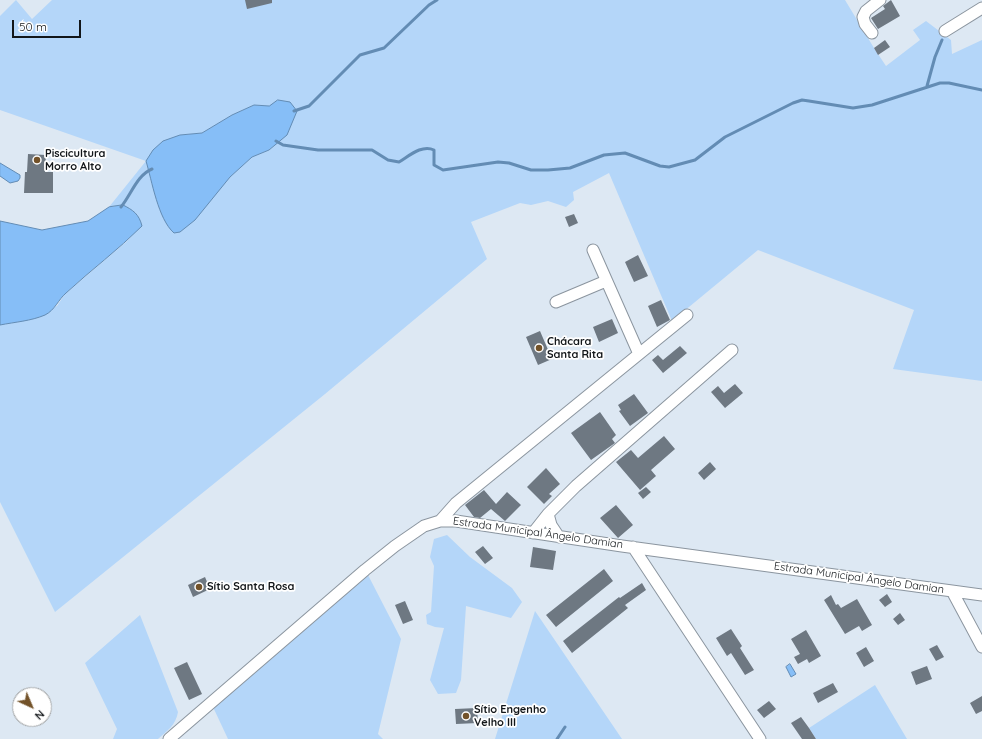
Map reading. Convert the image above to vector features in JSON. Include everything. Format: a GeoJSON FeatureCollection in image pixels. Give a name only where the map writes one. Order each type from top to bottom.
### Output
{"type":"FeatureCollection","features":[{"type":"Feature","properties":{"kind":"street"},"geometry":{"type":"LineString","coordinates":[[872,33],[862,17],[866,11],[880,0]]}},
{"type":"Feature","properties":{"kind":"street"},"geometry":{"type":"LineString","coordinates":[[945,31],[982,8]]}},
{"type":"Feature","properties":{"kind":"street"},"geometry":{"type":"LineString","coordinates":[[593,250],[639,354]]}},
{"type":"Feature","properties":{"kind":"street"},"geometry":{"type":"LineString","coordinates":[[556,302],[606,281]]}},
{"type":"Feature","properties":{"kind":"street"},"geometry":{"type":"LineString","coordinates":[[440,520],[456,503],[687,315]]}},
{"type":"Feature","properties":{"kind":"street"},"geometry":{"type":"LineString","coordinates":[[533,533],[548,514],[593,470],[732,350]]}},
{"type":"Feature","properties":{"kind":"street"},"geometry":{"type":"LineString","coordinates":[[548,514],[551,525],[559,537]]}},
{"type":"Feature","properties":{"kind":"street","name":"Estrada Municipal Ângelo Damian"},"geometry":{"type":"LineString","coordinates":[[169,739],[383,555],[424,526],[440,520],[456,521],[559,537],[982,595]]}},
{"type":"Feature","properties":{"kind":"street"},"geometry":{"type":"LineString","coordinates":[[633,547],[760,739]]}},
{"type":"Feature","properties":{"kind":"street"},"geometry":{"type":"LineString","coordinates":[[952,591],[982,647]]}},
{"type":"Feature","properties":{"kind":"shaded area"},"geometry":{"type":"Polygon","coordinates":[[[16,0],[32,19],[52,0],[845,0],[886,66],[920,40],[913,30],[926,21],[951,40],[952,54],[982,40],[982,381],[893,369],[914,310],[758,250],[672,321],[609,173],[573,192],[574,200],[566,207],[548,201],[531,205],[520,203],[471,222],[487,259],[325,394],[55,612],[0,502],[0,325],[32,319],[57,306],[65,294],[126,242],[141,226],[123,205],[109,207],[146,161],[0,110],[0,16],[16,0]],[[254,105],[232,115],[202,133],[180,135],[147,161],[157,201],[230,177],[252,157],[269,150],[278,142],[269,106],[254,105]]]}},
{"type":"Feature","properties":{"kind":"shaded area"},"geometry":{"type":"Polygon","coordinates":[[[278,100],[290,102],[297,111],[287,135],[269,150],[252,157],[230,177],[195,220],[180,232],[174,233],[168,227],[164,219],[153,189],[146,161],[153,150],[163,141],[180,135],[202,133],[232,115],[254,105],[269,106],[278,100]]]}},
{"type":"Feature","properties":{"kind":"shaded area"},"geometry":{"type":"Polygon","coordinates":[[[0,163],[20,175],[18,181],[10,183],[0,176],[0,163]]]}},
{"type":"Feature","properties":{"kind":"shaded area"},"geometry":{"type":"Polygon","coordinates":[[[123,205],[135,213],[142,226],[66,293],[48,313],[34,319],[0,325],[0,221],[42,230],[88,221],[109,207],[123,205]]]}},
{"type":"Feature","properties":{"kind":"shaded area"},"geometry":{"type":"Polygon","coordinates":[[[447,535],[470,557],[512,588],[522,602],[511,618],[466,606],[461,680],[456,693],[438,694],[430,680],[444,628],[427,624],[426,615],[431,612],[434,566],[430,557],[434,539],[447,535]]]}},
{"type":"Feature","properties":{"kind":"shaded area"},"geometry":{"type":"Polygon","coordinates":[[[368,575],[401,639],[378,734],[383,739],[228,739],[213,707],[368,575]]]}},
{"type":"Feature","properties":{"kind":"shaded area"},"geometry":{"type":"Polygon","coordinates":[[[535,611],[622,739],[495,739],[535,611]]]}},
{"type":"Feature","properties":{"kind":"shaded area"},"geometry":{"type":"Polygon","coordinates":[[[140,615],[178,712],[177,717],[168,730],[158,739],[113,739],[117,729],[85,663],[140,615]]]}},
{"type":"Feature","properties":{"kind":"shaded area"},"geometry":{"type":"Polygon","coordinates":[[[790,664],[796,674],[791,677],[786,667],[790,664]]]}},
{"type":"Feature","properties":{"kind":"shaded area"},"geometry":{"type":"Polygon","coordinates":[[[875,685],[907,739],[816,739],[809,728],[875,685]]]}},
{"type":"Feature","properties":{"kind":"building"},"geometry":{"type":"Polygon","coordinates":[[[245,0],[272,0],[272,3],[247,9],[245,0]]]}},
{"type":"Feature","properties":{"kind":"building"},"geometry":{"type":"Polygon","coordinates":[[[891,0],[900,16],[878,29],[871,18],[885,9],[883,6],[891,0]]]}},
{"type":"Feature","properties":{"kind":"building"},"geometry":{"type":"Polygon","coordinates":[[[885,40],[890,47],[878,55],[874,48],[885,40]]]}},
{"type":"Feature","properties":{"kind":"building"},"geometry":{"type":"Polygon","coordinates":[[[28,154],[46,155],[45,172],[53,172],[53,193],[24,193],[28,154]]]}},
{"type":"Feature","properties":{"kind":"building"},"geometry":{"type":"Polygon","coordinates":[[[574,214],[578,223],[569,227],[565,217],[574,214]]]}},
{"type":"Feature","properties":{"kind":"building"},"geometry":{"type":"Polygon","coordinates":[[[638,255],[648,276],[634,282],[625,262],[638,255]]]}},
{"type":"Feature","properties":{"kind":"building"},"geometry":{"type":"Polygon","coordinates":[[[661,300],[670,320],[657,327],[648,306],[661,300]]]}},
{"type":"Feature","properties":{"kind":"building"},"geometry":{"type":"Polygon","coordinates":[[[612,319],[618,333],[599,342],[593,327],[612,319]]]}},
{"type":"Feature","properties":{"kind":"building","name":"Chácara Santa Rita"},"geometry":{"type":"Polygon","coordinates":[[[540,331],[552,359],[538,365],[526,337],[540,331]]]}},
{"type":"Feature","properties":{"kind":"building"},"geometry":{"type":"Polygon","coordinates":[[[680,346],[687,353],[663,373],[652,360],[658,355],[663,360],[680,346]]]}},
{"type":"Feature","properties":{"kind":"building"},"geometry":{"type":"Polygon","coordinates":[[[735,384],[743,393],[725,408],[711,392],[718,386],[724,393],[735,384]]]}},
{"type":"Feature","properties":{"kind":"building"},"geometry":{"type":"Polygon","coordinates":[[[634,394],[648,413],[630,426],[619,411],[621,410],[618,405],[634,394]]]}},
{"type":"Feature","properties":{"kind":"building"},"geometry":{"type":"Polygon","coordinates":[[[600,412],[616,435],[612,439],[615,443],[591,460],[571,433],[600,412]]]}},
{"type":"Feature","properties":{"kind":"building"},"geometry":{"type":"Polygon","coordinates":[[[664,436],[675,449],[651,470],[656,476],[640,490],[616,462],[631,450],[638,458],[664,436]]]}},
{"type":"Feature","properties":{"kind":"building"},"geometry":{"type":"Polygon","coordinates":[[[710,462],[716,469],[704,480],[698,473],[710,462]]]}},
{"type":"Feature","properties":{"kind":"building"},"geometry":{"type":"Polygon","coordinates":[[[546,468],[560,484],[549,494],[552,496],[544,504],[527,487],[546,468]]]}},
{"type":"Feature","properties":{"kind":"building"},"geometry":{"type":"Polygon","coordinates":[[[646,487],[651,492],[643,499],[638,493],[646,487]]]}},
{"type":"Feature","properties":{"kind":"building"},"geometry":{"type":"Polygon","coordinates":[[[484,490],[496,504],[507,492],[521,505],[505,521],[491,509],[480,518],[474,517],[465,505],[484,490]]]}},
{"type":"Feature","properties":{"kind":"building"},"geometry":{"type":"Polygon","coordinates":[[[616,505],[633,525],[618,538],[600,518],[616,505]]]}},
{"type":"Feature","properties":{"kind":"building"},"geometry":{"type":"Polygon","coordinates":[[[483,546],[493,558],[485,564],[475,552],[483,546]]]}},
{"type":"Feature","properties":{"kind":"building"},"geometry":{"type":"Polygon","coordinates":[[[533,547],[556,551],[553,570],[530,567],[533,547]]]}},
{"type":"Feature","properties":{"kind":"building"},"geometry":{"type":"Polygon","coordinates":[[[604,569],[613,581],[556,627],[546,615],[604,569]]]}},
{"type":"Feature","properties":{"kind":"building","name":"Sítio Santa Rosa"},"geometry":{"type":"Polygon","coordinates":[[[205,577],[210,589],[193,597],[188,585],[205,577]]]}},
{"type":"Feature","properties":{"kind":"building"},"geometry":{"type":"Polygon","coordinates":[[[642,583],[646,590],[625,605],[628,608],[572,653],[563,641],[619,597],[620,598],[642,583]]]}},
{"type":"Feature","properties":{"kind":"building"},"geometry":{"type":"Polygon","coordinates":[[[887,594],[892,602],[885,607],[879,600],[887,594]]]}},
{"type":"Feature","properties":{"kind":"building"},"geometry":{"type":"Polygon","coordinates":[[[831,595],[836,605],[838,604],[841,608],[857,599],[872,625],[862,631],[859,626],[845,634],[824,600],[831,595]]]}},
{"type":"Feature","properties":{"kind":"building"},"geometry":{"type":"Polygon","coordinates":[[[405,601],[413,620],[403,624],[395,605],[405,601]]]}},
{"type":"Feature","properties":{"kind":"building"},"geometry":{"type":"Polygon","coordinates":[[[900,613],[905,620],[898,625],[893,619],[900,613]]]}},
{"type":"Feature","properties":{"kind":"building"},"geometry":{"type":"Polygon","coordinates":[[[731,629],[742,646],[740,648],[754,670],[745,675],[731,653],[727,656],[716,638],[731,629]]]}},
{"type":"Feature","properties":{"kind":"building"},"geometry":{"type":"Polygon","coordinates":[[[806,630],[821,656],[809,663],[807,659],[798,664],[794,657],[800,654],[791,639],[806,630]]]}},
{"type":"Feature","properties":{"kind":"building"},"geometry":{"type":"Polygon","coordinates":[[[937,645],[944,657],[936,661],[929,649],[937,645]]]}},
{"type":"Feature","properties":{"kind":"building"},"geometry":{"type":"Polygon","coordinates":[[[866,647],[874,661],[864,667],[856,653],[866,647]]]}},
{"type":"Feature","properties":{"kind":"building"},"geometry":{"type":"Polygon","coordinates":[[[187,662],[202,694],[189,700],[174,668],[187,662]]]}},
{"type":"Feature","properties":{"kind":"building"},"geometry":{"type":"Polygon","coordinates":[[[927,666],[932,679],[916,685],[911,672],[927,666]]]}},
{"type":"Feature","properties":{"kind":"building"},"geometry":{"type":"Polygon","coordinates":[[[833,683],[838,692],[818,703],[813,693],[833,683]]]}},
{"type":"Feature","properties":{"kind":"building"},"geometry":{"type":"Polygon","coordinates":[[[982,696],[982,711],[976,714],[970,703],[982,696]]]}},
{"type":"Feature","properties":{"kind":"building"},"geometry":{"type":"Polygon","coordinates":[[[769,701],[776,709],[764,718],[757,710],[769,701]]]}},
{"type":"Feature","properties":{"kind":"building","name":"Sítio Engenho Velho III"},"geometry":{"type":"Polygon","coordinates":[[[477,708],[478,723],[456,724],[455,709],[477,708]]]}},
{"type":"Feature","properties":{"kind":"building"},"geometry":{"type":"Polygon","coordinates":[[[801,717],[816,739],[802,739],[791,723],[801,717]]]}},
{"type":"Feature","properties":{"kind":"waterway"},"geometry":{"type":"LineString","coordinates":[[294,111],[309,106],[360,55],[384,48],[429,5],[437,0]]}},
{"type":"Feature","properties":{"kind":"waterway"},"geometry":{"type":"LineString","coordinates":[[927,86],[935,57],[942,40]]}},
{"type":"Feature","properties":{"kind":"waterway"},"geometry":{"type":"LineString","coordinates":[[276,141],[283,145],[318,150],[372,150],[388,160],[399,162],[425,148],[434,150],[434,165],[443,170],[498,162],[509,163],[531,170],[570,168],[604,155],[625,153],[660,166],[669,167],[695,160],[725,137],[802,100],[853,108],[872,105],[940,83],[949,83],[982,90]]}},
{"type":"Feature","properties":{"kind":"waterway"},"geometry":{"type":"LineString","coordinates":[[121,207],[138,180],[152,169]]}},
{"type":"Feature","properties":{"kind":"waterway"},"geometry":{"type":"LineString","coordinates":[[557,739],[565,727]]}},
{"type":"Feature","properties":{"kind":"place","name":"Piscicultura Morro Alto"},"geometry":{"type":"Point","coordinates":[37,160]}},
{"type":"Feature","properties":{"kind":"place","name":"Chácara Santa Rita"},"geometry":{"type":"Point","coordinates":[539,348]}},
{"type":"Feature","properties":{"kind":"place","name":"Sítio Santa Rosa"},"geometry":{"type":"Point","coordinates":[199,587]}},
{"type":"Feature","properties":{"kind":"place","name":"Sítio Engenho Velho III"},"geometry":{"type":"Point","coordinates":[466,716]}}]}
